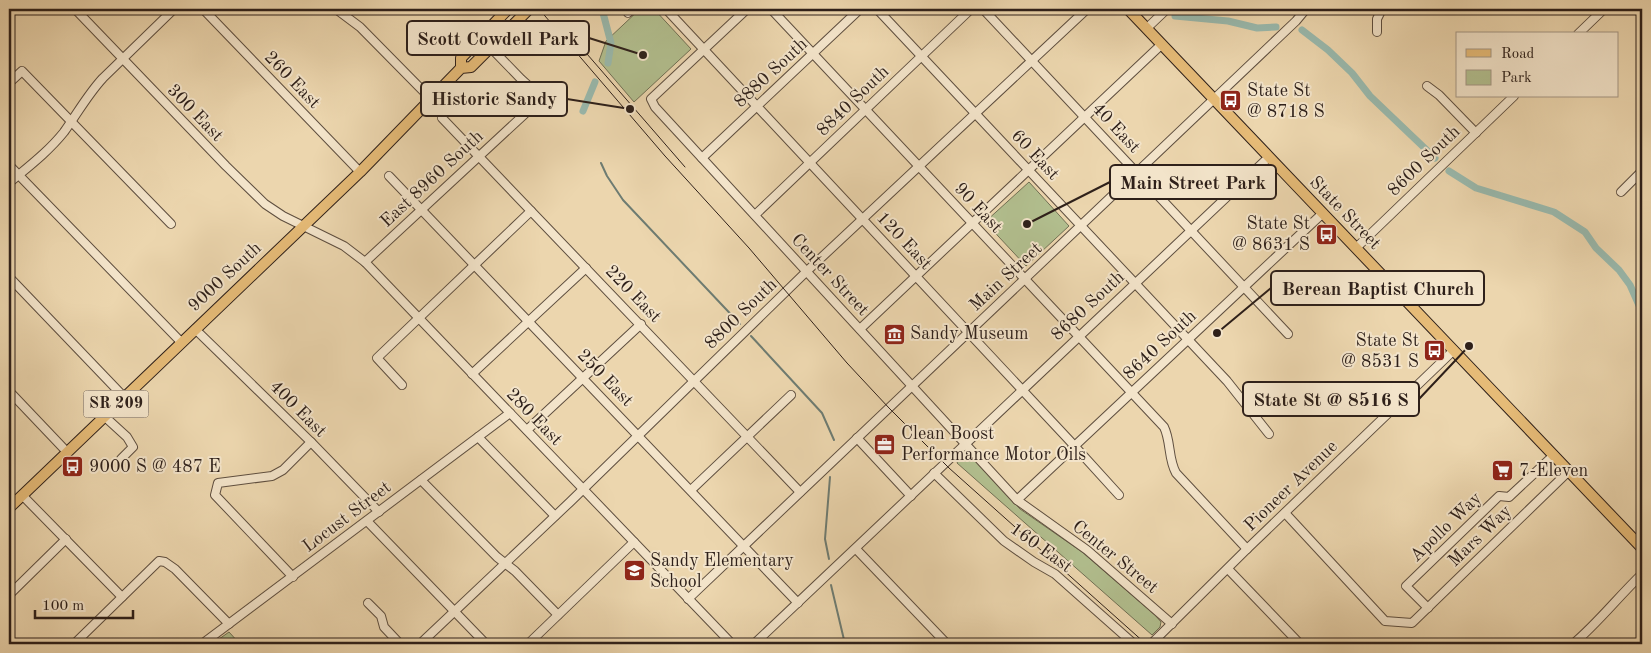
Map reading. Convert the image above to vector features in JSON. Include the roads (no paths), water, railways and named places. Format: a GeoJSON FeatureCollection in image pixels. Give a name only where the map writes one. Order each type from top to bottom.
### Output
{"type":"FeatureCollection","features":[{"type":"Feature","properties":{"kind":"main road","name":"9000 South"},"geometry":{"type":"LineString","coordinates":[[461,68],[461,58],[508,9]]}},
{"type":"Feature","properties":{"kind":"main road","name":"9000 South"},"geometry":{"type":"LineString","coordinates":[[9,508],[180,342],[360,172],[461,68],[471,67],[529,9]]}},
{"type":"Feature","properties":{"kind":"main road","name":"State Street"},"geometry":{"type":"LineString","coordinates":[[1128,9],[1642,548]]}},
{"type":"Feature","properties":{"kind":"street","name":"300 East"},"geometry":{"type":"LineString","coordinates":[[75,9],[247,188],[274,211],[304,226]]}},
{"type":"Feature","properties":{"kind":"street"},"geometry":{"type":"LineString","coordinates":[[9,183],[29,168],[45,152],[63,132],[93,88],[174,9]]}},
{"type":"Feature","properties":{"kind":"street","name":"260 East"},"geometry":{"type":"LineString","coordinates":[[203,9],[360,172]]}},
{"type":"Feature","properties":{"kind":"street"},"geometry":{"type":"LineString","coordinates":[[336,9],[360,27],[431,99]]}},
{"type":"Feature","properties":{"kind":"street","name":"120 East"},"geometry":{"type":"LineString","coordinates":[[666,9],[1119,495]]}},
{"type":"Feature","properties":{"kind":"street"},"geometry":{"type":"LineString","coordinates":[[703,50],[747,9]]}},
{"type":"Feature","properties":{"kind":"street","name":"90 East"},"geometry":{"type":"LineString","coordinates":[[771,9],[1164,427],[1168,436],[1173,467],[1176,473],[1247,549]]}},
{"type":"Feature","properties":{"kind":"street","name":"8880 South"},"geometry":{"type":"LineString","coordinates":[[702,158],[860,9]]}},
{"type":"Feature","properties":{"kind":"street","name":"60 East"},"geometry":{"type":"LineString","coordinates":[[877,9],[1227,382],[1269,434]]}},
{"type":"Feature","properties":{"kind":"street","name":"8840 South"},"geometry":{"type":"LineString","coordinates":[[754,215],[972,9]]}},
{"type":"Feature","properties":{"kind":"street","name":"40 East"},"geometry":{"type":"LineString","coordinates":[[983,9],[1288,334]]}},
{"type":"Feature","properties":{"kind":"street","name":"8800 South"},"geometry":{"type":"LineString","coordinates":[[420,644],[556,516],[806,271],[1086,9]]}},
{"type":"Feature","properties":{"kind":"street"},"geometry":{"type":"LineString","coordinates":[[1147,28],[1167,9]]}},
{"type":"Feature","properties":{"kind":"street","name":"Main Street"},"geometry":{"type":"LineString","coordinates":[[688,598],[1138,173],[1296,21],[1306,9]]}},
{"type":"Feature","properties":{"kind":"street"},"geometry":{"type":"LineString","coordinates":[[1377,32],[1377,18],[1382,9]]}},
{"type":"Feature","properties":{"kind":"street"},"geometry":{"type":"LineString","coordinates":[[1580,32],[1604,9]]}},
{"type":"Feature","properties":{"kind":"street"},"geometry":{"type":"LineString","coordinates":[[860,329],[1162,44]]}},
{"type":"Feature","properties":{"kind":"street","name":"East 8960 South"},"geometry":{"type":"LineString","coordinates":[[365,262],[542,98],[490,47]]}},
{"type":"Feature","properties":{"kind":"street","name":"Center Street"},"geometry":{"type":"LineString","coordinates":[[703,50],[651,99],[655,107],[1017,500],[1087,550],[1172,624]]}},
{"type":"Feature","properties":{"kind":"street"},"geometry":{"type":"LineString","coordinates":[[9,83],[22,71],[171,224]]}},
{"type":"Feature","properties":{"kind":"street"},"geometry":{"type":"LineString","coordinates":[[1427,86],[1439,95],[1476,133]]}},
{"type":"Feature","properties":{"kind":"street","name":"8600 South"},"geometry":{"type":"LineString","coordinates":[[1356,248],[1512,98]]}},
{"type":"Feature","properties":{"kind":"street","name":"220 East"},"geometry":{"type":"LineString","coordinates":[[442,118],[800,492]]}},
{"type":"Feature","properties":{"kind":"street","name":"8680 South"},"geometry":{"type":"LineString","coordinates":[[754,644],[1269,157]]}},
{"type":"Feature","properties":{"kind":"street"},"geometry":{"type":"LineString","coordinates":[[9,165],[180,342]]}},
{"type":"Feature","properties":{"kind":"street"},"geometry":{"type":"LineString","coordinates":[[1620,192],[1642,171]]}},
{"type":"Feature","properties":{"kind":"street","name":"250 East"},"geometry":{"type":"LineString","coordinates":[[389,176],[798,603]]}},
{"type":"Feature","properties":{"kind":"street"},"geometry":{"type":"LineString","coordinates":[[402,385],[377,358],[531,211]]}},
{"type":"Feature","properties":{"kind":"street","name":"8640 South"},"geometry":{"type":"LineString","coordinates":[[1017,500],[1323,213]]}},
{"type":"Feature","properties":{"kind":"street","name":"280 East"},"geometry":{"type":"LineString","coordinates":[[304,226],[344,246],[365,262],[732,644]]}},
{"type":"Feature","properties":{"kind":"street"},"geometry":{"type":"LineString","coordinates":[[472,374],[586,268]]}},
{"type":"Feature","properties":{"kind":"street"},"geometry":{"type":"LineString","coordinates":[[9,277],[124,397]]}},
{"type":"Feature","properties":{"kind":"street"},"geometry":{"type":"LineString","coordinates":[[527,430],[640,324]]}},
{"type":"Feature","properties":{"kind":"street","name":"400 East"},"geometry":{"type":"LineString","coordinates":[[195,329],[311,442],[379,512]]}},
{"type":"Feature","properties":{"kind":"street","name":"Pioneer Avenue"},"geometry":{"type":"LineString","coordinates":[[1151,644],[1454,350]]}},
{"type":"Feature","properties":{"kind":"street"},"geometry":{"type":"LineString","coordinates":[[9,391],[67,452]]}},
{"type":"Feature","properties":{"kind":"street"},"geometry":{"type":"LineString","coordinates":[[691,490],[791,394]]}},
{"type":"Feature","properties":{"kind":"street","name":"Locust Street"},"geometry":{"type":"LineString","coordinates":[[202,644],[510,413]]}},
{"type":"Feature","properties":{"kind":"street"},"geometry":{"type":"LineString","coordinates":[[104,416],[126,437],[133,447],[121,459]]}},
{"type":"Feature","properties":{"kind":"street"},"geometry":{"type":"LineString","coordinates":[[478,437],[556,516]]}},
{"type":"Feature","properties":{"kind":"street"},"geometry":{"type":"LineString","coordinates":[[857,438],[911,496]]}},
{"type":"Feature","properties":{"kind":"street"},"geometry":{"type":"LineString","coordinates":[[293,577],[215,495],[218,483],[272,476],[282,470],[311,442]]}},
{"type":"Feature","properties":{"kind":"street","name":"Apollo Way"},"geometry":{"type":"LineString","coordinates":[[1428,608],[1406,586],[1499,496],[1509,497],[1554,455]]}},
{"type":"Feature","properties":{"kind":"street","name":"Mars Way"},"geometry":{"type":"LineString","coordinates":[[1285,513],[1385,621],[1412,623],[1570,471]]}},
{"type":"Feature","properties":{"kind":"street","name":"160 East"},"geometry":{"type":"LineString","coordinates":[[934,473],[1004,541],[1055,574],[1134,644]]}},
{"type":"Feature","properties":{"kind":"street"},"geometry":{"type":"LineString","coordinates":[[421,480],[558,615]]}},
{"type":"Feature","properties":{"kind":"street"},"geometry":{"type":"LineString","coordinates":[[22,495],[122,597]]}},
{"type":"Feature","properties":{"kind":"street"},"geometry":{"type":"LineString","coordinates":[[367,521],[486,644]]}},
{"type":"Feature","properties":{"kind":"street"},"geometry":{"type":"LineString","coordinates":[[9,595],[66,539]]}},
{"type":"Feature","properties":{"kind":"street"},"geometry":{"type":"LineString","coordinates":[[528,644],[634,542]]}},
{"type":"Feature","properties":{"kind":"street"},"geometry":{"type":"LineString","coordinates":[[856,549],[947,644]]}},
{"type":"Feature","properties":{"kind":"street"},"geometry":{"type":"LineString","coordinates":[[74,644],[159,561],[165,562],[178,572],[229,624]]}},
{"type":"Feature","properties":{"kind":"street"},"geometry":{"type":"LineString","coordinates":[[1228,569],[1300,644]]}},
{"type":"Feature","properties":{"kind":"street"},"geometry":{"type":"LineString","coordinates":[[1573,644],[1583,641],[1642,574]]}},
{"type":"Feature","properties":{"kind":"street"},"geometry":{"type":"LineString","coordinates":[[368,603],[381,616],[384,627],[400,644]]}},
{"type":"Feature","properties":{"kind":"waterway"},"geometry":{"type":"LineString","coordinates":[[602,9],[611,43],[608,63]]}},
{"type":"Feature","properties":{"kind":"waterway"},"geometry":{"type":"LineString","coordinates":[[1175,16],[1228,21],[1257,28],[1276,27]]}},
{"type":"Feature","properties":{"kind":"waterway"},"geometry":{"type":"LineString","coordinates":[[1302,30],[1328,50],[1352,73],[1370,96],[1435,158]]}},
{"type":"Feature","properties":{"kind":"waterway"},"geometry":{"type":"LineString","coordinates":[[583,111],[595,82]]}},
{"type":"Feature","properties":{"kind":"waterway"},"geometry":{"type":"LineString","coordinates":[[601,163],[623,200],[740,324]]}},
{"type":"Feature","properties":{"kind":"waterway"},"geometry":{"type":"LineString","coordinates":[[1449,171],[1476,188],[1554,212],[1585,232],[1596,248],[1619,270],[1630,285],[1642,312]]}},
{"type":"Feature","properties":{"kind":"waterway"},"geometry":{"type":"LineString","coordinates":[[751,336],[822,413],[834,440]]}},
{"type":"Feature","properties":{"kind":"waterway"},"geometry":{"type":"LineString","coordinates":[[829,559],[825,539],[830,477]]}},
{"type":"Feature","properties":{"kind":"waterway"},"geometry":{"type":"LineString","coordinates":[[831,585],[845,644]]}},
{"type":"Feature","properties":{"kind":"tram line"},"geometry":{"type":"LineString","coordinates":[[539,9],[665,156],[749,248],[847,363],[889,408],[949,468],[1146,644]]}},
{"type":"Feature","properties":{"kind":"tram line"},"geometry":{"type":"LineString","coordinates":[[574,39],[685,167]]}},
{"type":"Feature","properties":{"kind":"place","name":"Scott Cowdell Park"},"geometry":{"type":"Point","coordinates":[643,55]}},
{"type":"Feature","properties":{"kind":"place","name":"State St @ 8718 S"},"geometry":{"type":"Point","coordinates":[1231,101]}},
{"type":"Feature","properties":{"kind":"place","name":"Historic Sandy"},"geometry":{"type":"Point","coordinates":[630,109]}},
{"type":"Feature","properties":{"kind":"place","name":"Main Street Park"},"geometry":{"type":"Point","coordinates":[1027,224]}},
{"type":"Feature","properties":{"kind":"place","name":"State St @ 8631 S"},"geometry":{"type":"Point","coordinates":[1326,234]}},
{"type":"Feature","properties":{"kind":"place","name":"Berean Baptist Church"},"geometry":{"type":"Point","coordinates":[1217,333]}},
{"type":"Feature","properties":{"kind":"place","name":"Sandy Museum"},"geometry":{"type":"Point","coordinates":[894,334]}},
{"type":"Feature","properties":{"kind":"place","name":"State St @ 8516 S"},"geometry":{"type":"Point","coordinates":[1469,346]}},
{"type":"Feature","properties":{"kind":"place","name":"State St @ 8531 S"},"geometry":{"type":"Point","coordinates":[1435,351]}},
{"type":"Feature","properties":{"kind":"place","name":"Clean Boost Performance Motor Oils"},"geometry":{"type":"Point","coordinates":[885,444]}},
{"type":"Feature","properties":{"kind":"place","name":"9000 S @ 487 E"},"geometry":{"type":"Point","coordinates":[73,467]}},
{"type":"Feature","properties":{"kind":"place","name":"7-Eleven"},"geometry":{"type":"Point","coordinates":[1503,471]}},
{"type":"Feature","properties":{"kind":"place","name":"Sandy Elementary School"},"geometry":{"type":"Point","coordinates":[634,571]}}]}
